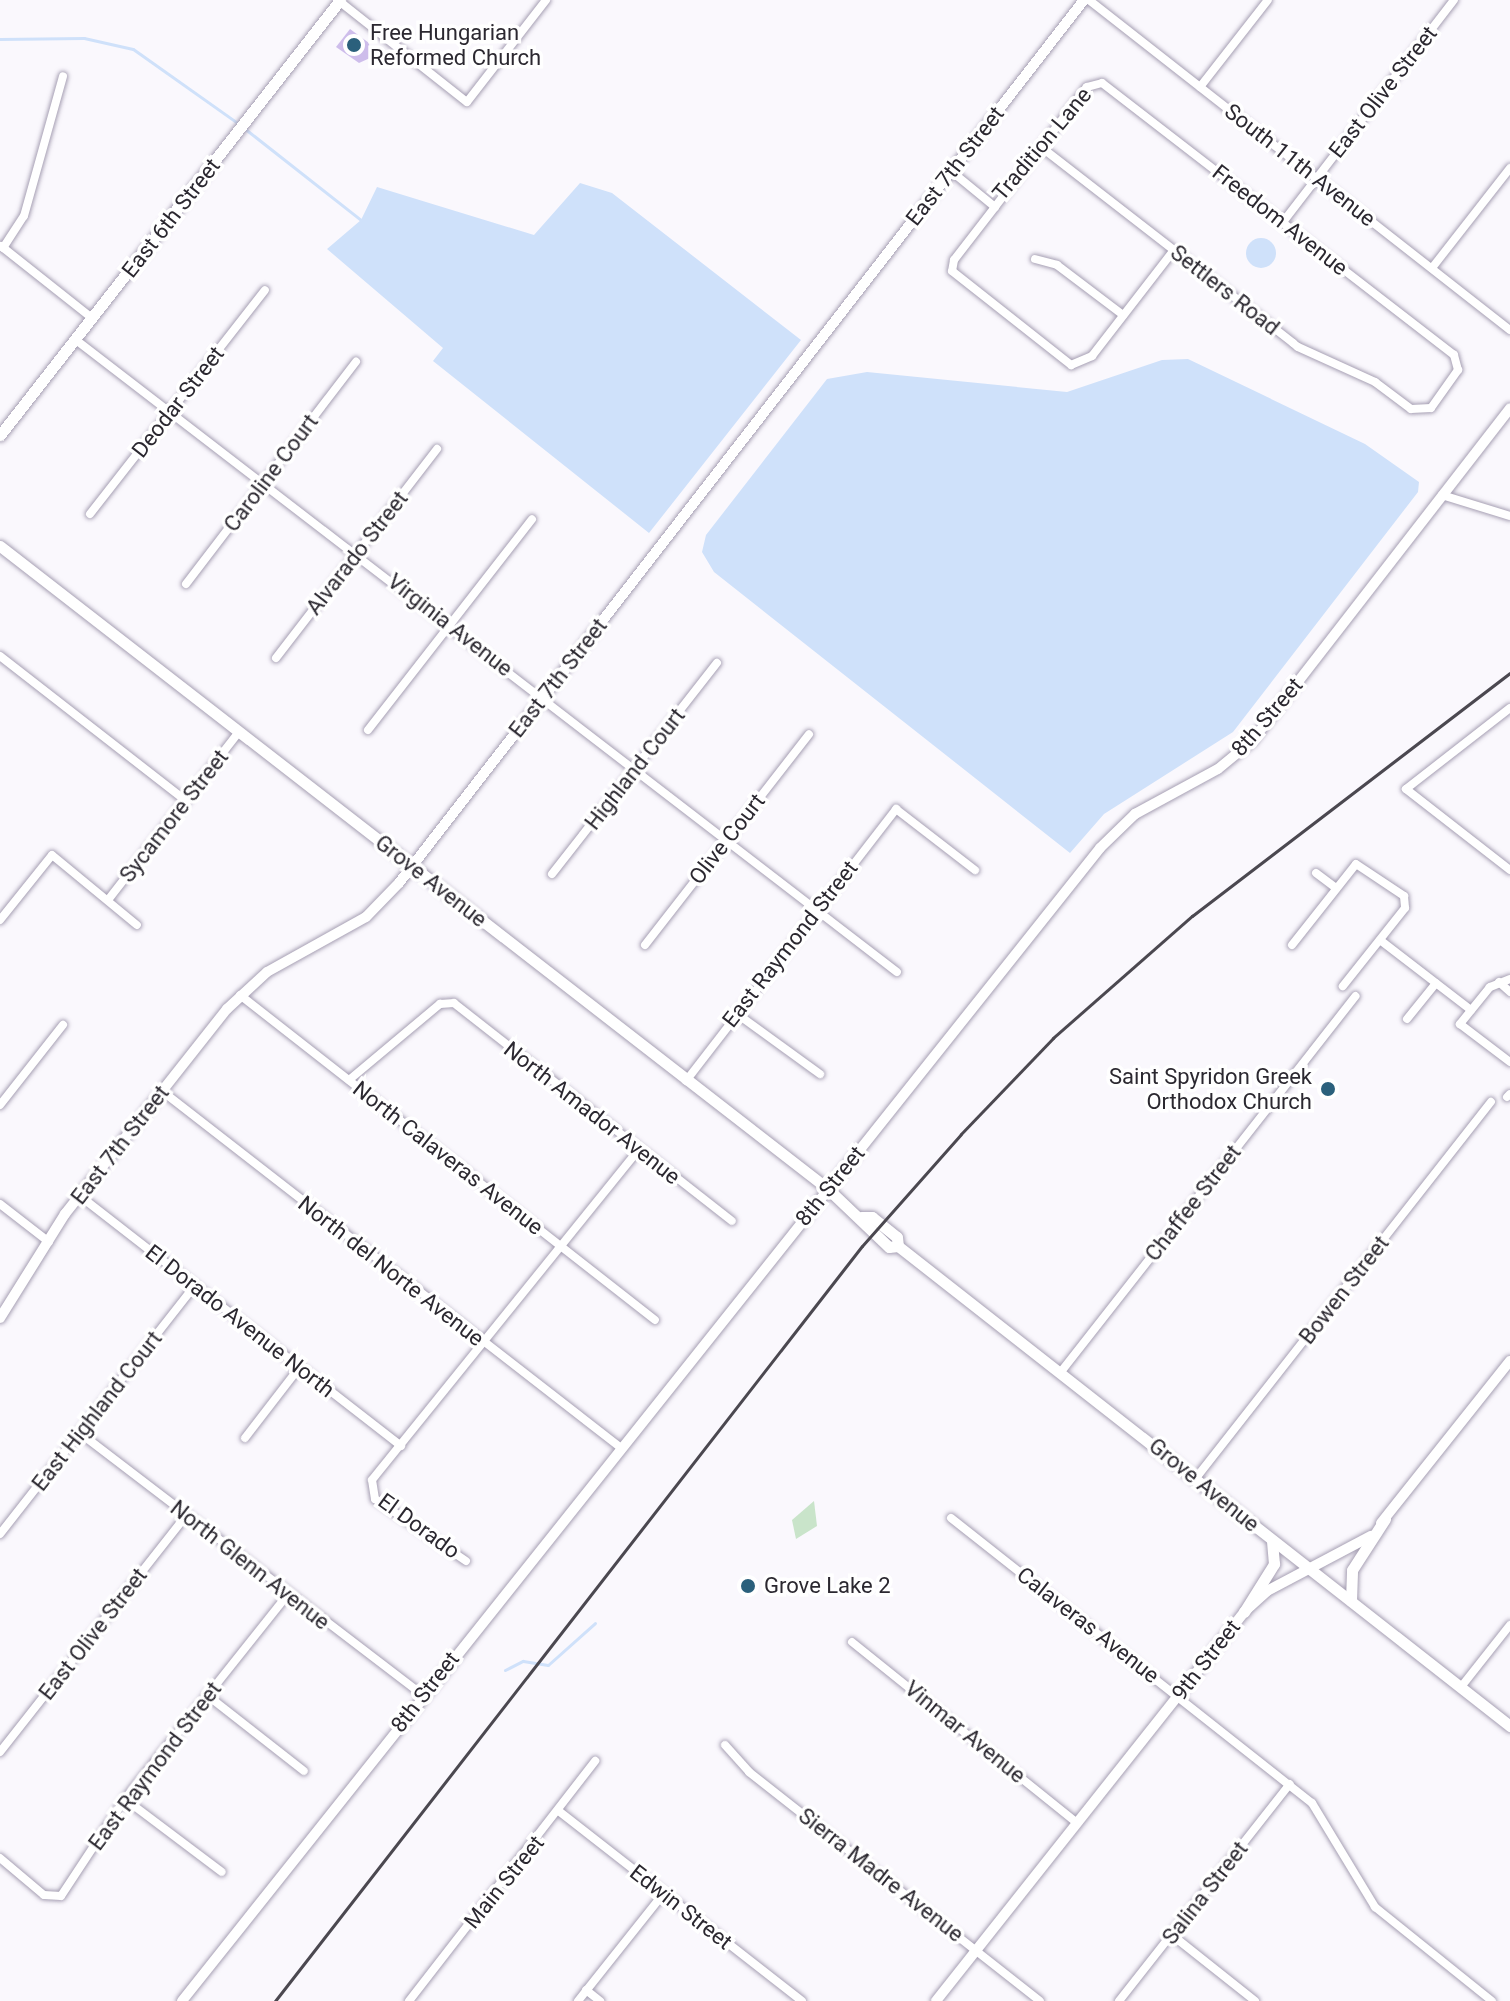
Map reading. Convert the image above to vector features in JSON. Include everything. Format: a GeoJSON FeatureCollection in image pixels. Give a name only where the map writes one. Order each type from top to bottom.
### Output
{"type":"FeatureCollection","features":[{"type":"Feature","properties":{"kind":"main road","name":"East 6th Street"},"geometry":{"type":"LineString","coordinates":[[0,435],[340,1]]}},
{"type":"Feature","properties":{"kind":"main road","name":"Grove Avenue"},"geometry":{"type":"LineString","coordinates":[[0,546],[861,1217],[872,1217],[897,1237],[898,1246],[1510,1726]]}},
{"type":"Feature","properties":{"kind":"main road"},"geometry":{"type":"LineString","coordinates":[[1351,1601],[1352,1570],[1385,1519]]}},
{"type":"Feature","properties":{"kind":"main road"},"geometry":{"type":"LineString","coordinates":[[1244,1612],[1274,1564],[1272,1539]]}},
{"type":"Feature","properties":{"kind":"street"},"geometry":{"type":"LineString","coordinates":[[340,1],[467,102],[546,0]]}},
{"type":"Feature","properties":{"kind":"street","name":"South 11th Avenue"},"geometry":{"type":"LineString","coordinates":[[1087,0],[1510,330]]}},
{"type":"Feature","properties":{"kind":"street","name":"East 7th Street"},"geometry":{"type":"LineString","coordinates":[[0,1318],[80,1196],[240,995],[267,972],[366,917],[412,867],[1087,0]]}},
{"type":"Feature","properties":{"kind":"street"},"geometry":{"type":"LineString","coordinates":[[1200,87],[1268,0]]}},
{"type":"Feature","properties":{"kind":"street","name":"East Olive Street"},"geometry":{"type":"LineString","coordinates":[[1283,222],[1454,0]]}},
{"type":"Feature","properties":{"kind":"street"},"geometry":{"type":"LineString","coordinates":[[63,76],[24,216],[2,246],[93,319]]}},
{"type":"Feature","properties":{"kind":"street","name":"Tradition Lane"},"geometry":{"type":"LineString","coordinates":[[951,171],[995,207],[1097,82]]}},
{"type":"Feature","properties":{"kind":"street","name":"Freedom Avenue"},"geometry":{"type":"LineString","coordinates":[[1097,82],[1283,222],[1460,363],[1422,412]]}},
{"type":"Feature","properties":{"kind":"street","name":"Settlers Road"},"geometry":{"type":"LineString","coordinates":[[1041,147],[1298,347],[1422,412]]}},
{"type":"Feature","properties":{"kind":"street"},"geometry":{"type":"LineString","coordinates":[[1432,268],[1510,168]]}},
{"type":"Feature","properties":{"kind":"street"},"geometry":{"type":"LineString","coordinates":[[995,207],[952,271],[1071,365],[1092,356],[1174,250]]}},
{"type":"Feature","properties":{"kind":"street"},"geometry":{"type":"LineString","coordinates":[[1035,259],[1057,265],[1123,315]]}},
{"type":"Feature","properties":{"kind":"street","name":"Deodar Street"},"geometry":{"type":"LineString","coordinates":[[90,514],[265,290]]}},
{"type":"Feature","properties":{"kind":"street","name":"Virginia Avenue"},"geometry":{"type":"LineString","coordinates":[[76,340],[357,553],[897,972]]}},
{"type":"Feature","properties":{"kind":"street","name":"Caroline Court"},"geometry":{"type":"LineString","coordinates":[[186,584],[356,362]]}},
{"type":"Feature","properties":{"kind":"street","name":"8th Street"},"geometry":{"type":"LineString","coordinates":[[182,2001],[1100,848],[1135,814],[1218,769],[1252,741],[1510,408]]}},
{"type":"Feature","properties":{"kind":"street","name":"Alvarado Street"},"geometry":{"type":"LineString","coordinates":[[276,658],[437,449]]}},
{"type":"Feature","properties":{"kind":"street"},"geometry":{"type":"LineString","coordinates":[[1442,495],[1510,516]]}},
{"type":"Feature","properties":{"kind":"street"},"geometry":{"type":"LineString","coordinates":[[368,730],[532,519]]}},
{"type":"Feature","properties":{"kind":"street"},"geometry":{"type":"LineString","coordinates":[[0,656],[186,801]]}},
{"type":"Feature","properties":{"kind":"street","name":"Highland Court"},"geometry":{"type":"LineString","coordinates":[[552,874],[717,663]]}},
{"type":"Feature","properties":{"kind":"street"},"geometry":{"type":"LineString","coordinates":[[1510,708],[1406,789],[1510,870]]}},
{"type":"Feature","properties":{"kind":"street","name":"Sycamore Street"},"geometry":{"type":"LineString","coordinates":[[108,900],[239,732]]}},
{"type":"Feature","properties":{"kind":"street","name":"Olive Court"},"geometry":{"type":"LineString","coordinates":[[645,945],[809,734]]}},
{"type":"Feature","properties":{"kind":"street","name":"East Raymond Street"},"geometry":{"type":"LineString","coordinates":[[686,1081],[896,809],[975,870]]}},
{"type":"Feature","properties":{"kind":"street"},"geometry":{"type":"LineString","coordinates":[[0,920],[52,855],[137,925]]}},
{"type":"Feature","properties":{"kind":"street"},"geometry":{"type":"LineString","coordinates":[[1292,945],[1336,888],[1363,864],[1404,896],[1405,908],[1343,986]]}},
{"type":"Feature","properties":{"kind":"street"},"geometry":{"type":"LineString","coordinates":[[1316,873],[1336,888]]}},
{"type":"Feature","properties":{"kind":"street"},"geometry":{"type":"LineString","coordinates":[[1380,940],[1471,1010]]}},
{"type":"Feature","properties":{"kind":"street"},"geometry":{"type":"LineString","coordinates":[[1510,979],[1499,982],[1460,1024],[1510,1062]]}},
{"type":"Feature","properties":{"kind":"street"},"geometry":{"type":"LineString","coordinates":[[1499,982],[1510,992]]}},
{"type":"Feature","properties":{"kind":"street"},"geometry":{"type":"LineString","coordinates":[[1407,1019],[1436,983]]}},
{"type":"Feature","properties":{"kind":"street","name":"North Calaveras Avenue"},"geometry":{"type":"LineString","coordinates":[[240,995],[655,1320]]}},
{"type":"Feature","properties":{"kind":"street","name":"Chaffee Street"},"geometry":{"type":"LineString","coordinates":[[1060,1373],[1356,996]]}},
{"type":"Feature","properties":{"kind":"street","name":"North Amador Avenue"},"geometry":{"type":"LineString","coordinates":[[349,1080],[440,1004],[454,1003],[732,1221]]}},
{"type":"Feature","properties":{"kind":"street"},"geometry":{"type":"LineString","coordinates":[[736,1013],[820,1074]]}},
{"type":"Feature","properties":{"kind":"street"},"geometry":{"type":"LineString","coordinates":[[0,1105],[63,1025]]}},
{"type":"Feature","properties":{"kind":"street","name":"North del Norte Avenue"},"geometry":{"type":"LineString","coordinates":[[162,1091],[621,1448]]}},
{"type":"Feature","properties":{"kind":"street","name":"Bowen Street"},"geometry":{"type":"LineString","coordinates":[[1196,1478],[1491,1102]]}},
{"type":"Feature","properties":{"kind":"street"},"geometry":{"type":"LineString","coordinates":[[401,1446],[638,1150]]}},
{"type":"Feature","properties":{"kind":"street","name":"El Dorado Avenue North"},"geometry":{"type":"LineString","coordinates":[[80,1196],[401,1446]]}},
{"type":"Feature","properties":{"kind":"street"},"geometry":{"type":"LineString","coordinates":[[0,1204],[49,1242]]}},
{"type":"Feature","properties":{"kind":"street","name":"East Highland Court"},"geometry":{"type":"LineString","coordinates":[[0,1534],[194,1287]]}},
{"type":"Feature","properties":{"kind":"street","name":"9th Street"},"geometry":{"type":"LineString","coordinates":[[936,2001],[1244,1612],[1267,1591],[1352,1551],[1385,1519],[1510,1361]]}},
{"type":"Feature","properties":{"kind":"street"},"geometry":{"type":"LineString","coordinates":[[245,1438],[299,1368]]}},
{"type":"Feature","properties":{"kind":"street","name":"North Glenn Avenue"},"geometry":{"type":"LineString","coordinates":[[80,1433],[287,1595],[423,1695]]}},
{"type":"Feature","properties":{"kind":"street","name":"El Dorado"},"geometry":{"type":"LineString","coordinates":[[401,1446],[372,1480],[372,1491],[466,1561]]}},
{"type":"Feature","properties":{"kind":"street","name":"East Olive Street"},"geometry":{"type":"LineString","coordinates":[[0,1752],[186,1516]]}},
{"type":"Feature","properties":{"kind":"street","name":"Calaveras Avenue"},"geometry":{"type":"LineString","coordinates":[[951,1518],[1290,1784],[1336,1838],[1375,1907],[1492,2001]]}},
{"type":"Feature","properties":{"kind":"street","name":"East Raymond Street"},"geometry":{"type":"LineString","coordinates":[[0,1858],[54,1899],[125,1799],[287,1595]]}},
{"type":"Feature","properties":{"kind":"street"},"geometry":{"type":"LineString","coordinates":[[1461,1687],[1510,1625]]}},
{"type":"Feature","properties":{"kind":"street","name":"Vinmar Avenue"},"geometry":{"type":"LineString","coordinates":[[852,1642],[1077,1823]]}},
{"type":"Feature","properties":{"kind":"street"},"geometry":{"type":"LineString","coordinates":[[207,1695],[304,1771]]}},
{"type":"Feature","properties":{"kind":"street","name":"Sierra Madre Avenue"},"geometry":{"type":"LineString","coordinates":[[725,1745],[749,1772],[1040,2001]]}},
{"type":"Feature","properties":{"kind":"street","name":"Main Street"},"geometry":{"type":"LineString","coordinates":[[409,2001],[560,1812],[595,1761]]}},
{"type":"Feature","properties":{"kind":"street","name":"Salina Street"},"geometry":{"type":"LineString","coordinates":[[1119,2001],[1290,1784]]}},
{"type":"Feature","properties":{"kind":"street"},"geometry":{"type":"LineString","coordinates":[[125,1799],[222,1872]]}},
{"type":"Feature","properties":{"kind":"street","name":"Edwin Street"},"geometry":{"type":"LineString","coordinates":[[560,1812],[802,2001]]}},
{"type":"Feature","properties":{"kind":"street"},"geometry":{"type":"LineString","coordinates":[[578,2001],[664,1893]]}},
{"type":"Feature","properties":{"kind":"street"},"geometry":{"type":"LineString","coordinates":[[1172,1935],[1255,2001]]}},
{"type":"Feature","properties":{"kind":"street"},"geometry":{"type":"LineString","coordinates":[[586,1990],[600,2001]]}},
{"type":"Feature","properties":{"kind":"green space"},"geometry":{"type":"Polygon","coordinates":[[[814,1501],[817,1526],[796,1539],[792,1520],[814,1501]]]}},
{"type":"Feature","properties":{"kind":"water"},"geometry":{"type":"Polygon","coordinates":[[[580,183],[612,193],[801,340],[649,533],[433,361],[443,348],[327,249],[361,220],[377,187],[534,235],[580,183]]]}},
{"type":"Feature","properties":{"kind":"water"},"geometry":{"type":"Polygon","coordinates":[[[1261,238],[1272,242],[1276,253],[1272,264],[1261,268],[1250,264],[1246,253],[1250,242],[1261,238]]]}},
{"type":"Feature","properties":{"kind":"water"},"geometry":{"type":"Polygon","coordinates":[[[1188,359],[1365,444],[1419,482],[1418,492],[1233,732],[1104,814],[1070,853],[714,572],[702,552],[706,535],[827,379],[867,372],[1067,392],[1162,360],[1188,359]]]}},
{"type":"Feature","properties":{"kind":"building","name":"Free Hungarian Reformed Church"},"geometry":{"type":"Polygon","coordinates":[[[350,29],[369,43],[370,58],[359,63],[336,47],[350,29]]]}},
{"type":"Feature","properties":{"kind":"building","name":"Saint Spyridon Greek Orthodox Church"},"geometry":{"type":"Polygon","coordinates":[[[1324,1080],[1332,1080],[1338,1090],[1332,1100],[1324,1100],[1318,1094],[1318,1086],[1324,1080]]]}},
{"type":"Feature","properties":{"kind":"waterway"},"geometry":{"type":"LineString","coordinates":[[0,39],[84,38],[133,49],[239,124]]}},
{"type":"Feature","properties":{"kind":"waterway"},"geometry":{"type":"LineString","coordinates":[[244,128],[361,220]]}},
{"type":"Feature","properties":{"kind":"waterway"},"geometry":{"type":"LineString","coordinates":[[505,1670],[523,1661],[548,1665],[595,1623]]}},
{"type":"Feature","properties":{"kind":"railway"},"geometry":{"type":"LineString","coordinates":[[275,2001],[862,1246],[961,1134],[1053,1038],[1192,916],[1510,673]]}},
{"type":"Feature","properties":{"kind":"place","name":"Free Hungarian Reformed Church"},"geometry":{"type":"Point","coordinates":[354,45]}},
{"type":"Feature","properties":{"kind":"place","name":"Saint Spyridon Greek Orthodox Church"},"geometry":{"type":"Point","coordinates":[1328,1089]}},
{"type":"Feature","properties":{"kind":"place","name":"Grove Lake 2"},"geometry":{"type":"Point","coordinates":[748,1586]}}]}
